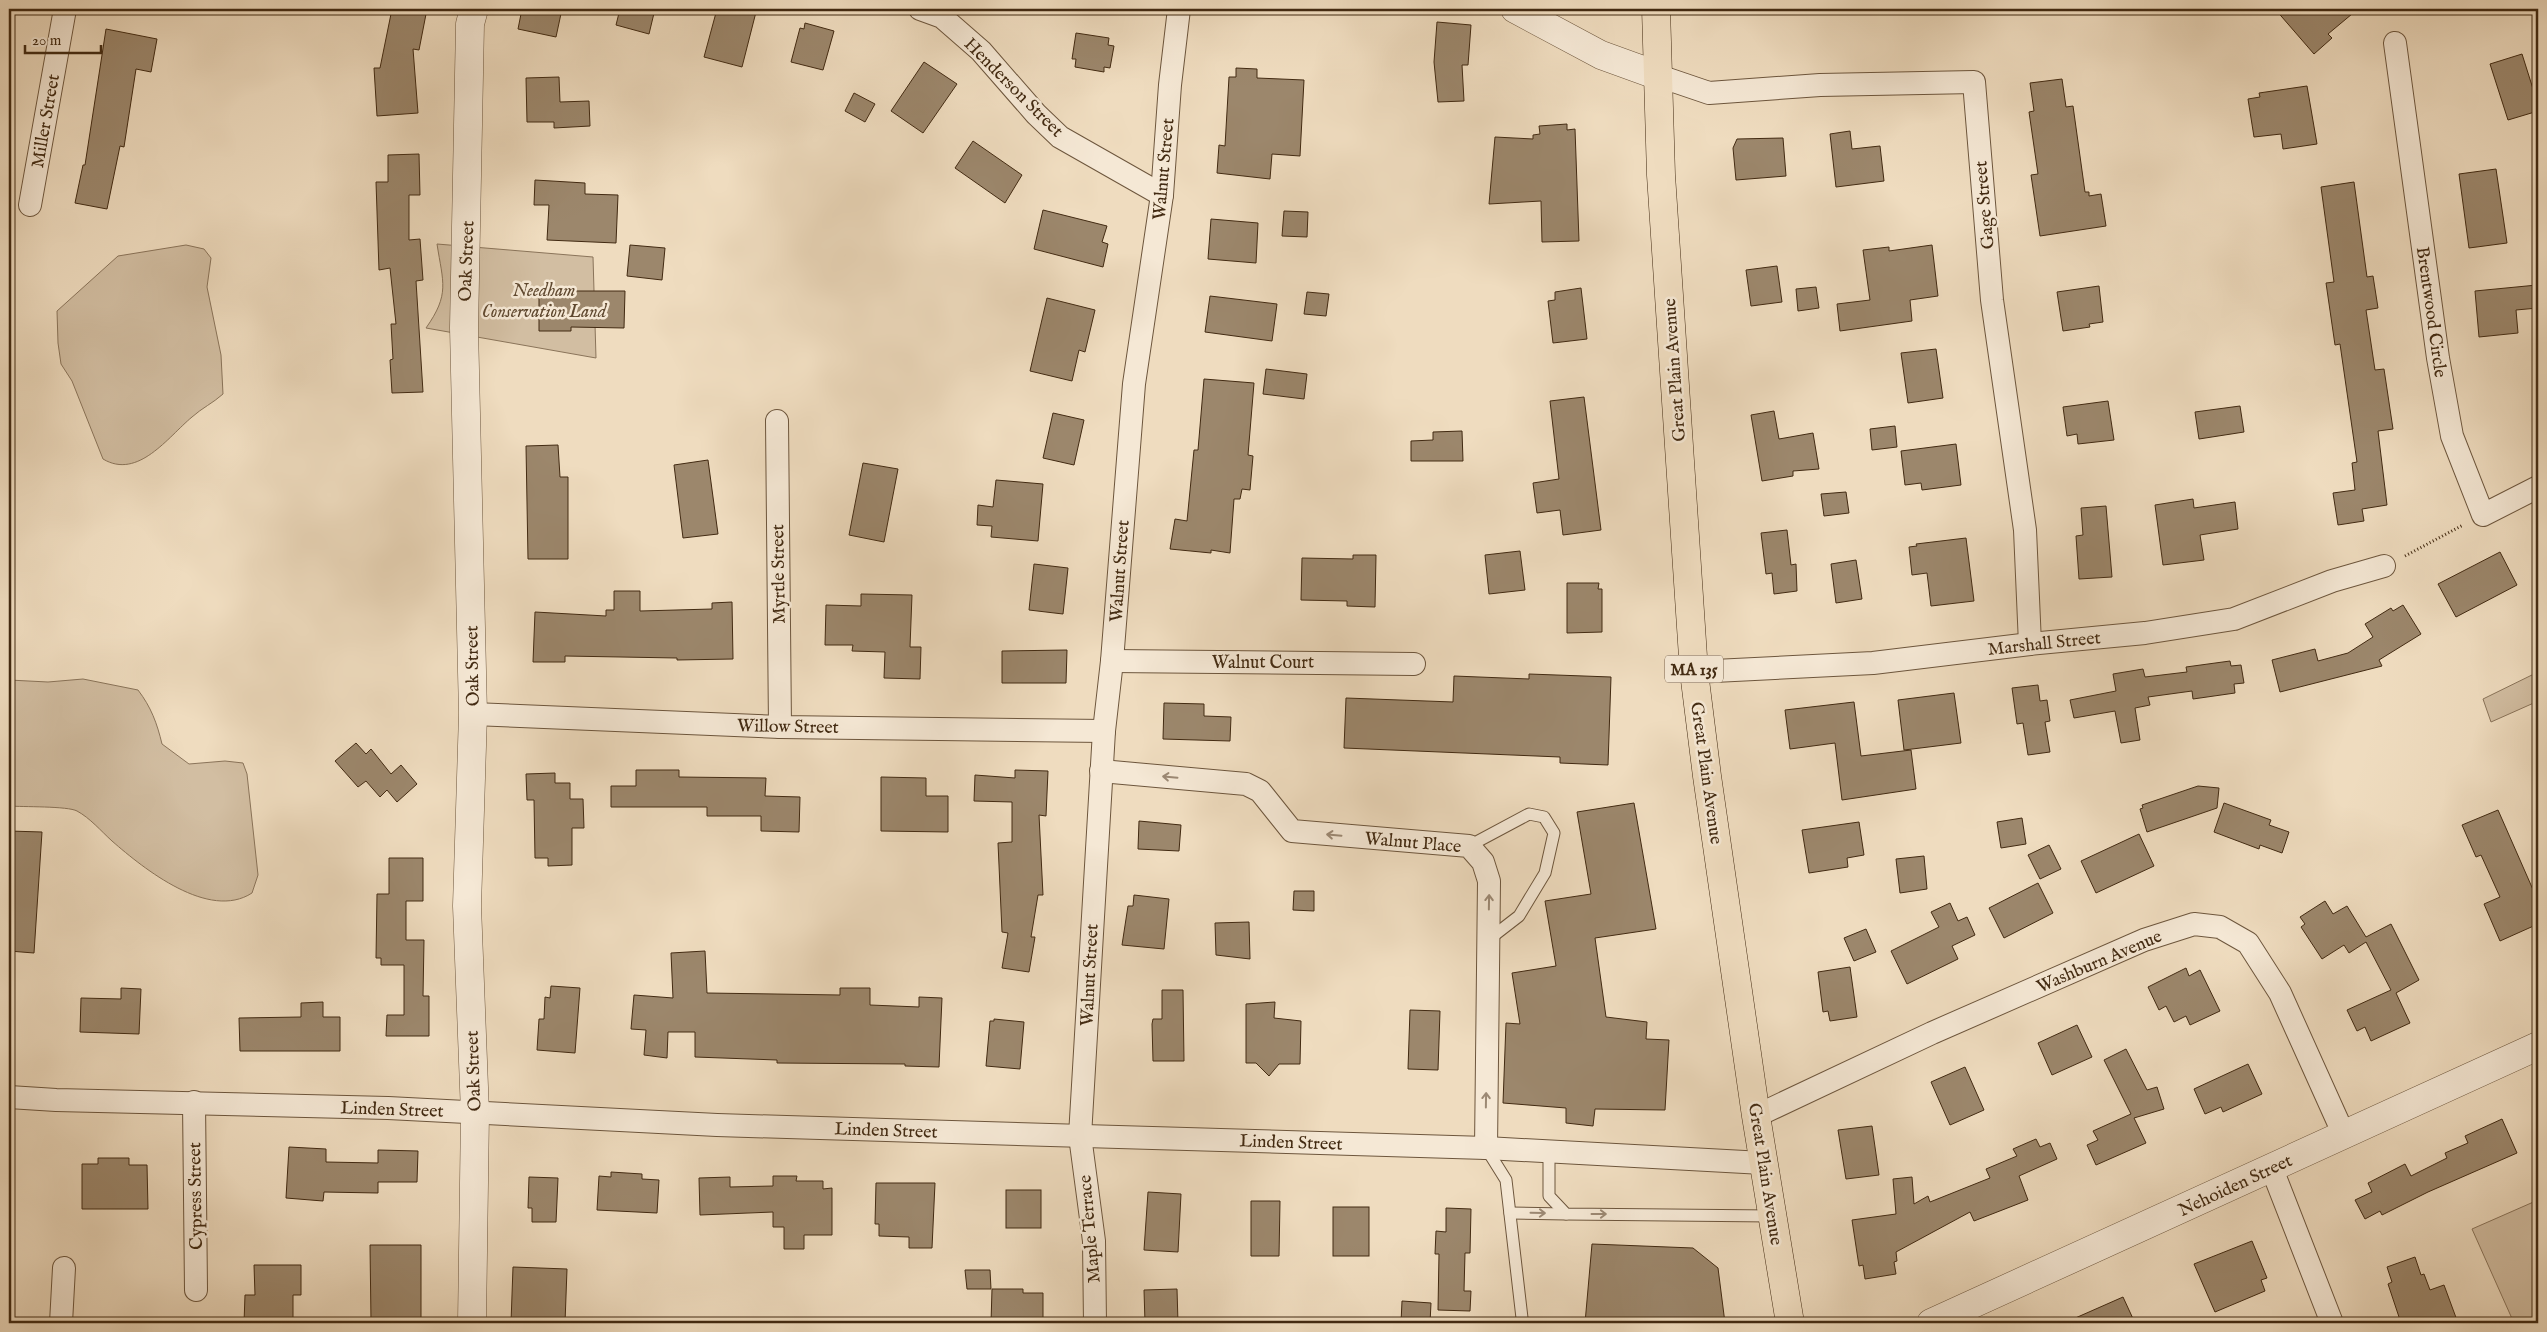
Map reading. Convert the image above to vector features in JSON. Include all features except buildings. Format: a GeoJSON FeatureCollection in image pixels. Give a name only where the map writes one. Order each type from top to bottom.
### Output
{"type":"FeatureCollection","features":[{"type":"Feature","properties":{"kind":"main road","name":"Great Plain Avenue"},"geometry":{"type":"LineString","coordinates":[[1656,9],[1661,175],[1694,672],[1707,776],[1756,1116],[1790,1323]]}},
{"type":"Feature","properties":{"kind":"street","name":"Miller Street"},"geometry":{"type":"LineString","coordinates":[[30,205],[65,9]]}},
{"type":"Feature","properties":{"kind":"street","name":"Oak Street"},"geometry":{"type":"LineString","coordinates":[[472,1323],[475,1113],[467,906],[473,714],[464,328],[470,24],[474,9]]}},
{"type":"Feature","properties":{"kind":"street","name":"Henderson Street"},"geometry":{"type":"LineString","coordinates":[[920,9],[942,17],[981,51],[1036,114],[1060,137],[1162,195]]}},
{"type":"Feature","properties":{"kind":"street","name":"Walnut Street"},"geometry":{"type":"LineString","coordinates":[[1080,1136],[1101,772],[1112,661],[1134,384],[1162,195],[1170,85],[1179,9]]}},
{"type":"Feature","properties":{"kind":"street"},"geometry":{"type":"LineString","coordinates":[[1515,9],[1601,55],[1659,76]]}},
{"type":"Feature","properties":{"kind":"street","name":"Brentwood Circle"},"geometry":{"type":"LineString","coordinates":[[2395,43],[2438,358],[2452,436],[2483,515],[2538,487]]}},
{"type":"Feature","properties":{"kind":"street","name":"Gage Street"},"geometry":{"type":"LineString","coordinates":[[1659,76],[1709,92],[1820,85],[1974,82],[1992,300],[2025,530],[2030,644]]}},
{"type":"Feature","properties":{"kind":"street","name":"Myrtle Street"},"geometry":{"type":"LineString","coordinates":[[777,421],[780,727]]}},
{"type":"Feature","properties":{"kind":"street","name":"Marshall Street"},"geometry":{"type":"LineString","coordinates":[[1694,672],[1873,663],[2030,644],[2145,633],[2234,619],[2332,581],[2384,566]]}},
{"type":"Feature","properties":{"kind":"street","name":"Walnut Court"},"geometry":{"type":"LineString","coordinates":[[1112,661],[1414,664]]}},
{"type":"Feature","properties":{"kind":"street","name":"Willow Street"},"geometry":{"type":"LineString","coordinates":[[473,714],[780,727],[1104,731]]}},
{"type":"Feature","properties":{"kind":"street","name":"Walnut Place"},"geometry":{"type":"LineString","coordinates":[[1101,772],[1246,784],[1260,791],[1292,831],[1469,846],[1483,862],[1489,881],[1486,1148]]}},
{"type":"Feature","properties":{"kind":"street","name":"Washburn Avenue"},"geometry":{"type":"LineString","coordinates":[[1756,1116],[1932,1033],[2038,986],[2144,940],[2194,924],[2220,927],[2248,943],[2280,994],[2344,1135]]}},
{"type":"Feature","properties":{"kind":"street","name":"Nehoiden Street"},"geometry":{"type":"LineString","coordinates":[[1930,1323],[2272,1169],[2538,1046]]}},
{"type":"Feature","properties":{"kind":"street","name":"Linden Street"},"geometry":{"type":"LineString","coordinates":[[9,1097],[56,1100],[388,1108],[717,1125],[1486,1148],[1548,1153],[1764,1162]]}},
{"type":"Feature","properties":{"kind":"street","name":"Cypress Street"},"geometry":{"type":"LineString","coordinates":[[194,1102],[196,1290]]}},
{"type":"Feature","properties":{"kind":"street","name":"Maple Terrace"},"geometry":{"type":"LineString","coordinates":[[1080,1136],[1094,1241],[1095,1323]]}},
{"type":"Feature","properties":{"kind":"street"},"geometry":{"type":"LineString","coordinates":[[2272,1169],[2332,1323]]}},
{"type":"Feature","properties":{"kind":"street"},"geometry":{"type":"LineString","coordinates":[[61,1323],[64,1268]]}},
{"type":"Feature","properties":{"kind":"lane"},"geometry":{"type":"LineString","coordinates":[[1469,846],[1529,814],[1544,817],[1554,834],[1545,873],[1541,880],[1518,916],[1488,940]]}},
{"type":"Feature","properties":{"kind":"lane"},"geometry":{"type":"LineString","coordinates":[[1486,1148],[1506,1180],[1522,1318]]}},
{"type":"Feature","properties":{"kind":"lane"},"geometry":{"type":"LineString","coordinates":[[1548,1153],[1549,1196],[1566,1214]]}},
{"type":"Feature","properties":{"kind":"lane"},"geometry":{"type":"LineString","coordinates":[[1510,1213],[1772,1216]]}},
{"type":"Feature","properties":{"kind":"path"},"geometry":{"type":"LineString","coordinates":[[2384,566],[2445,535]]}},
{"type":"Feature","properties":{"kind":"green space","name":"Needham Conservation Land"},"geometry":{"type":"Polygon","coordinates":[[[437,244],[593,257],[596,358],[426,328],[434,316],[442,297],[443,288],[437,244]]]}},
{"type":"Feature","properties":{"kind":"green space"},"geometry":{"type":"Polygon","coordinates":[[[186,245],[204,249],[211,258],[207,287],[221,355],[223,394],[196,414],[152,453],[128,464],[116,464],[103,459],[72,381],[61,364],[57,311],[118,256],[186,245]]]}},
{"type":"Feature","properties":{"kind":"green space"},"geometry":{"type":"Polygon","coordinates":[[[2538,672],[2538,708],[2536,702],[2491,722],[2483,699],[2538,672]]]}},
{"type":"Feature","properties":{"kind":"green space"},"geometry":{"type":"Polygon","coordinates":[[[83,679],[138,690],[153,716],[162,744],[189,764],[225,761],[243,763],[247,774],[258,875],[252,893],[235,900],[216,901],[197,896],[178,888],[141,865],[77,811],[55,807],[9,806],[9,680],[48,682],[83,679]]]}},
{"type":"Feature","properties":{"kind":"green space"},"geometry":{"type":"Polygon","coordinates":[[[2538,1200],[2538,1323],[2514,1323],[2472,1229],[2538,1200]]]}}]}
